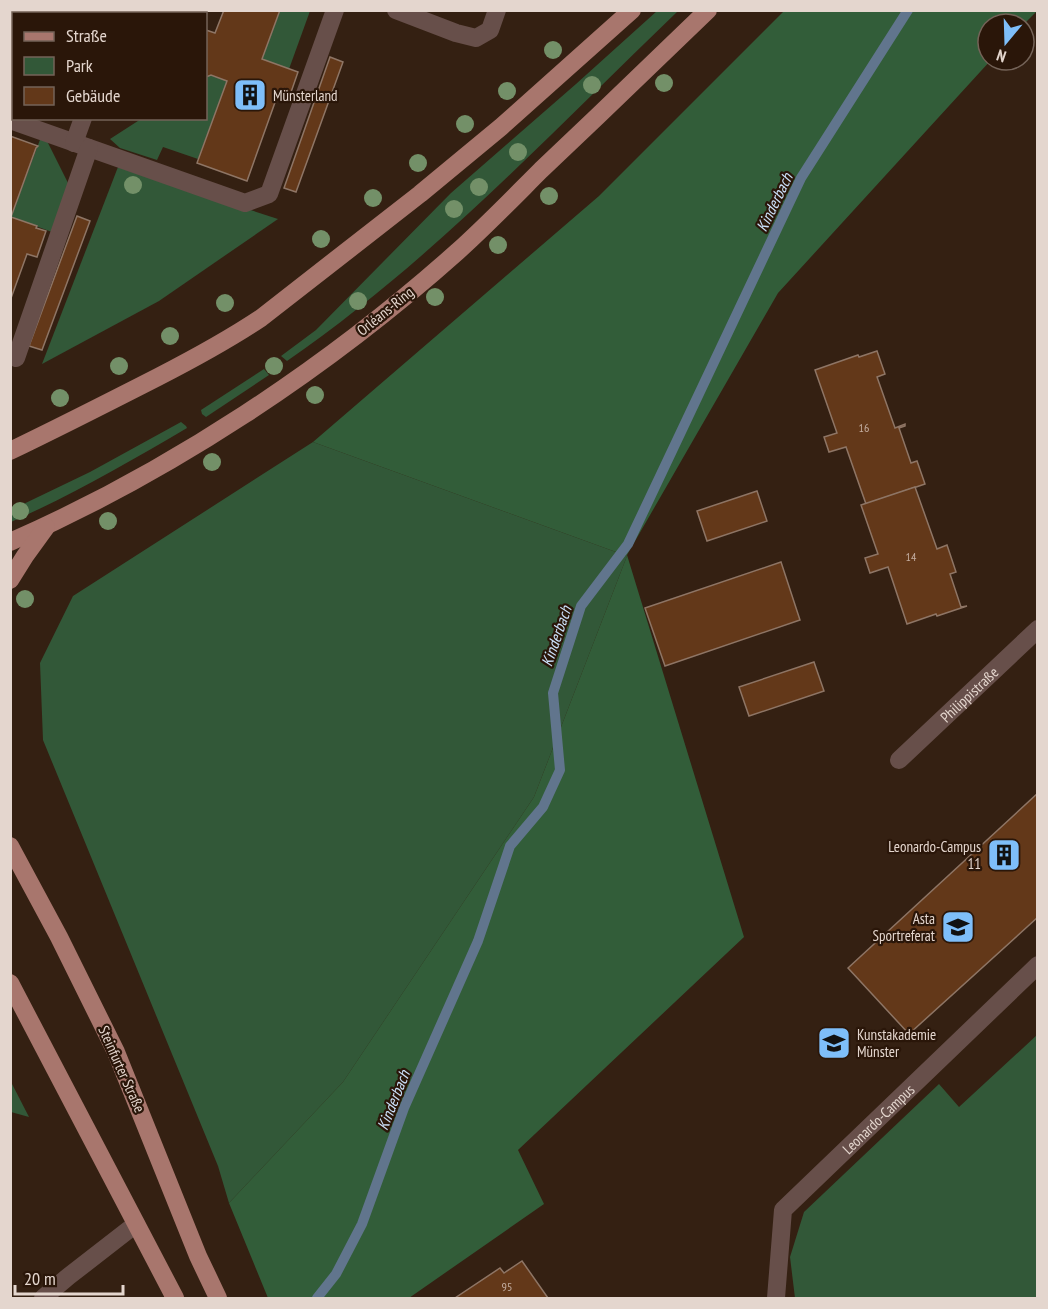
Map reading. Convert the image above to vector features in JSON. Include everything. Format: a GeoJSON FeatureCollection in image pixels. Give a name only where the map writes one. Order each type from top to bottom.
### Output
{"type":"FeatureCollection","features":[{"type":"Feature","properties":{"kind":"main road"},"geometry":{"type":"LineString","coordinates":[[10,451],[202,354],[253,324],[385,222],[492,134],[632,10]]}},
{"type":"Feature","properties":{"kind":"main road","name":"Orléans-Ring"},"geometry":{"type":"LineString","coordinates":[[10,542],[47,526],[166,462],[244,414],[339,348],[457,252],[708,10]]}},
{"type":"Feature","properties":{"kind":"main road"},"geometry":{"type":"LineString","coordinates":[[10,580],[47,526]]}},
{"type":"Feature","properties":{"kind":"main road","name":"Steinfurter Straße"},"geometry":{"type":"LineString","coordinates":[[10,846],[59,937],[116,1052],[198,1256],[218,1299]]}},
{"type":"Feature","properties":{"kind":"main road"},"geometry":{"type":"LineString","coordinates":[[10,983],[175,1299]]}},
{"type":"Feature","properties":{"kind":"street"},"geometry":{"type":"LineString","coordinates":[[10,120],[245,203],[269,194],[335,10]]}},
{"type":"Feature","properties":{"kind":"street"},"geometry":{"type":"LineString","coordinates":[[396,10],[456,33],[476,38],[490,30],[497,10]]}},
{"type":"Feature","properties":{"kind":"street"},"geometry":{"type":"LineString","coordinates":[[16,358],[82,146],[83,120]]}},
{"type":"Feature","properties":{"kind":"street","name":"Philippistraße"},"geometry":{"type":"LineString","coordinates":[[899,760],[1038,629]]}},
{"type":"Feature","properties":{"kind":"street","name":"Leonardo-Campus"},"geometry":{"type":"LineString","coordinates":[[776,1299],[783,1210],[1038,965]]}},
{"type":"Feature","properties":{"kind":"street"},"geometry":{"type":"LineString","coordinates":[[43,1299],[136,1224]]}},
{"type":"Feature","properties":{"kind":"green space"},"geometry":{"type":"Polygon","coordinates":[[[785,10],[1037,11],[976,12],[976,72],[980,72],[778,293],[627,555],[744,937],[518,1150],[544,1204],[409,1298],[268,1298],[229,1203],[343,1082],[534,797],[627,556],[313,442],[599,196],[785,10]]]}},
{"type":"Feature","properties":{"kind":"green space"},"geometry":{"type":"Polygon","coordinates":[[[280,11],[310,11],[289,69],[262,59],[280,11]]]}},
{"type":"Feature","properties":{"kind":"green space"},"geometry":{"type":"Polygon","coordinates":[[[657,11],[678,11],[490,194],[392,281],[340,322],[287,361],[281,356],[316,330],[451,193],[657,11]]]}},
{"type":"Feature","properties":{"kind":"green space"},"geometry":{"type":"Polygon","coordinates":[[[211,75],[227,81],[198,159],[163,147],[157,160],[120,148],[110,139],[139,120],[207,120],[207,77],[211,75]]]}},
{"type":"Feature","properties":{"kind":"green space"},"geometry":{"type":"Polygon","coordinates":[[[41,137],[46,139],[69,185],[52,232],[11,217],[41,137]]]}},
{"type":"Feature","properties":{"kind":"green space"},"geometry":{"type":"Polygon","coordinates":[[[118,167],[278,219],[159,301],[42,364],[118,167]]]}},
{"type":"Feature","properties":{"kind":"green space"},"geometry":{"type":"Polygon","coordinates":[[[264,369],[269,375],[206,417],[202,414],[201,410],[264,369]]]}},
{"type":"Feature","properties":{"kind":"green space"},"geometry":{"type":"Polygon","coordinates":[[[181,422],[187,428],[122,466],[11,522],[11,510],[90,472],[181,422]]]}},
{"type":"Feature","properties":{"kind":"green space"},"geometry":{"type":"Polygon","coordinates":[[[313,442],[627,556],[534,797],[343,1082],[229,1203],[218,1166],[43,740],[40,663],[73,596],[313,442]]]}},
{"type":"Feature","properties":{"kind":"green space"},"geometry":{"type":"Polygon","coordinates":[[[1037,1035],[1037,1298],[795,1298],[790,1257],[804,1212],[939,1084],[959,1107],[1037,1035]]]}},
{"type":"Feature","properties":{"kind":"green space"},"geometry":{"type":"Polygon","coordinates":[[[11,1082],[29,1117],[11,1112],[11,1082]]]}},
{"type":"Feature","properties":{"kind":"building","name":"Münsterland"},"geometry":{"type":"Polygon","coordinates":[[[224,10],[280,10],[262,59],[298,72],[289,98],[278,94],[247,181],[197,163],[227,81],[211,75],[207,77],[207,30],[215,33],[224,10]]]}},
{"type":"Feature","properties":{"kind":"building"},"geometry":{"type":"Polygon","coordinates":[[[330,57],[343,62],[296,192],[284,188],[330,57]]]}},
{"type":"Feature","properties":{"kind":"building"},"geometry":{"type":"Polygon","coordinates":[[[10,136],[38,146],[11,217],[46,231],[37,257],[27,254],[10,301],[10,136]]]}},
{"type":"Feature","properties":{"kind":"building"},"geometry":{"type":"Polygon","coordinates":[[[77,216],[90,221],[42,350],[29,346],[77,216]]]}},
{"type":"Feature","properties":{"kind":"building"},"geometry":{"type":"Polygon","coordinates":[[[877,351],[885,374],[877,377],[895,428],[905,424],[899,428],[911,463],[917,461],[925,484],[866,504],[846,447],[829,452],[824,437],[837,433],[815,370],[877,351]]]}},
{"type":"Feature","properties":{"kind":"building"},"geometry":{"type":"Polygon","coordinates":[[[915,487],[937,549],[947,545],[956,572],[950,574],[961,607],[967,606],[907,624],[888,567],[870,573],[865,558],[878,554],[861,505],[915,487]]]}},
{"type":"Feature","properties":{"kind":"building"},"geometry":{"type":"Polygon","coordinates":[[[757,491],[767,521],[707,541],[697,511],[757,491]]]}},
{"type":"Feature","properties":{"kind":"building"},"geometry":{"type":"Polygon","coordinates":[[[781,562],[800,620],[665,666],[645,608],[781,562]]]}},
{"type":"Feature","properties":{"kind":"building"},"geometry":{"type":"Polygon","coordinates":[[[814,662],[824,691],[749,716],[739,687],[814,662]]]}},
{"type":"Feature","properties":{"kind":"building","name":"Leonardo-Campus 11"},"geometry":{"type":"Polygon","coordinates":[[[1038,793],[1038,917],[909,1034],[848,968],[1038,793]]]}},
{"type":"Feature","properties":{"kind":"building"},"geometry":{"type":"Polygon","coordinates":[[[522,1261],[548,1298],[455,1298],[500,1268],[504,1273],[522,1261]]]}},
{"type":"Feature","properties":{"kind":"waterway","name":"Kinderbach"},"geometry":{"type":"LineString","coordinates":[[317,1298],[336,1274],[362,1224],[404,1108],[478,941],[510,846],[543,807],[560,770],[553,693],[581,606],[628,544],[801,178],[908,10]]}},
{"type":"Feature","properties":{"kind":"place","name":"Münsterland"},"geometry":{"type":"Point","coordinates":[250,95]}},
{"type":"Feature","properties":{"kind":"place","name":"Leonardo-Campus 11"},"geometry":{"type":"Point","coordinates":[1004,855]}},
{"type":"Feature","properties":{"kind":"place","name":"Asta Sportreferat"},"geometry":{"type":"Point","coordinates":[958,927]}},
{"type":"Feature","properties":{"kind":"place","name":"Kunstakademie Münster"},"geometry":{"type":"Point","coordinates":[834,1043]}}]}
